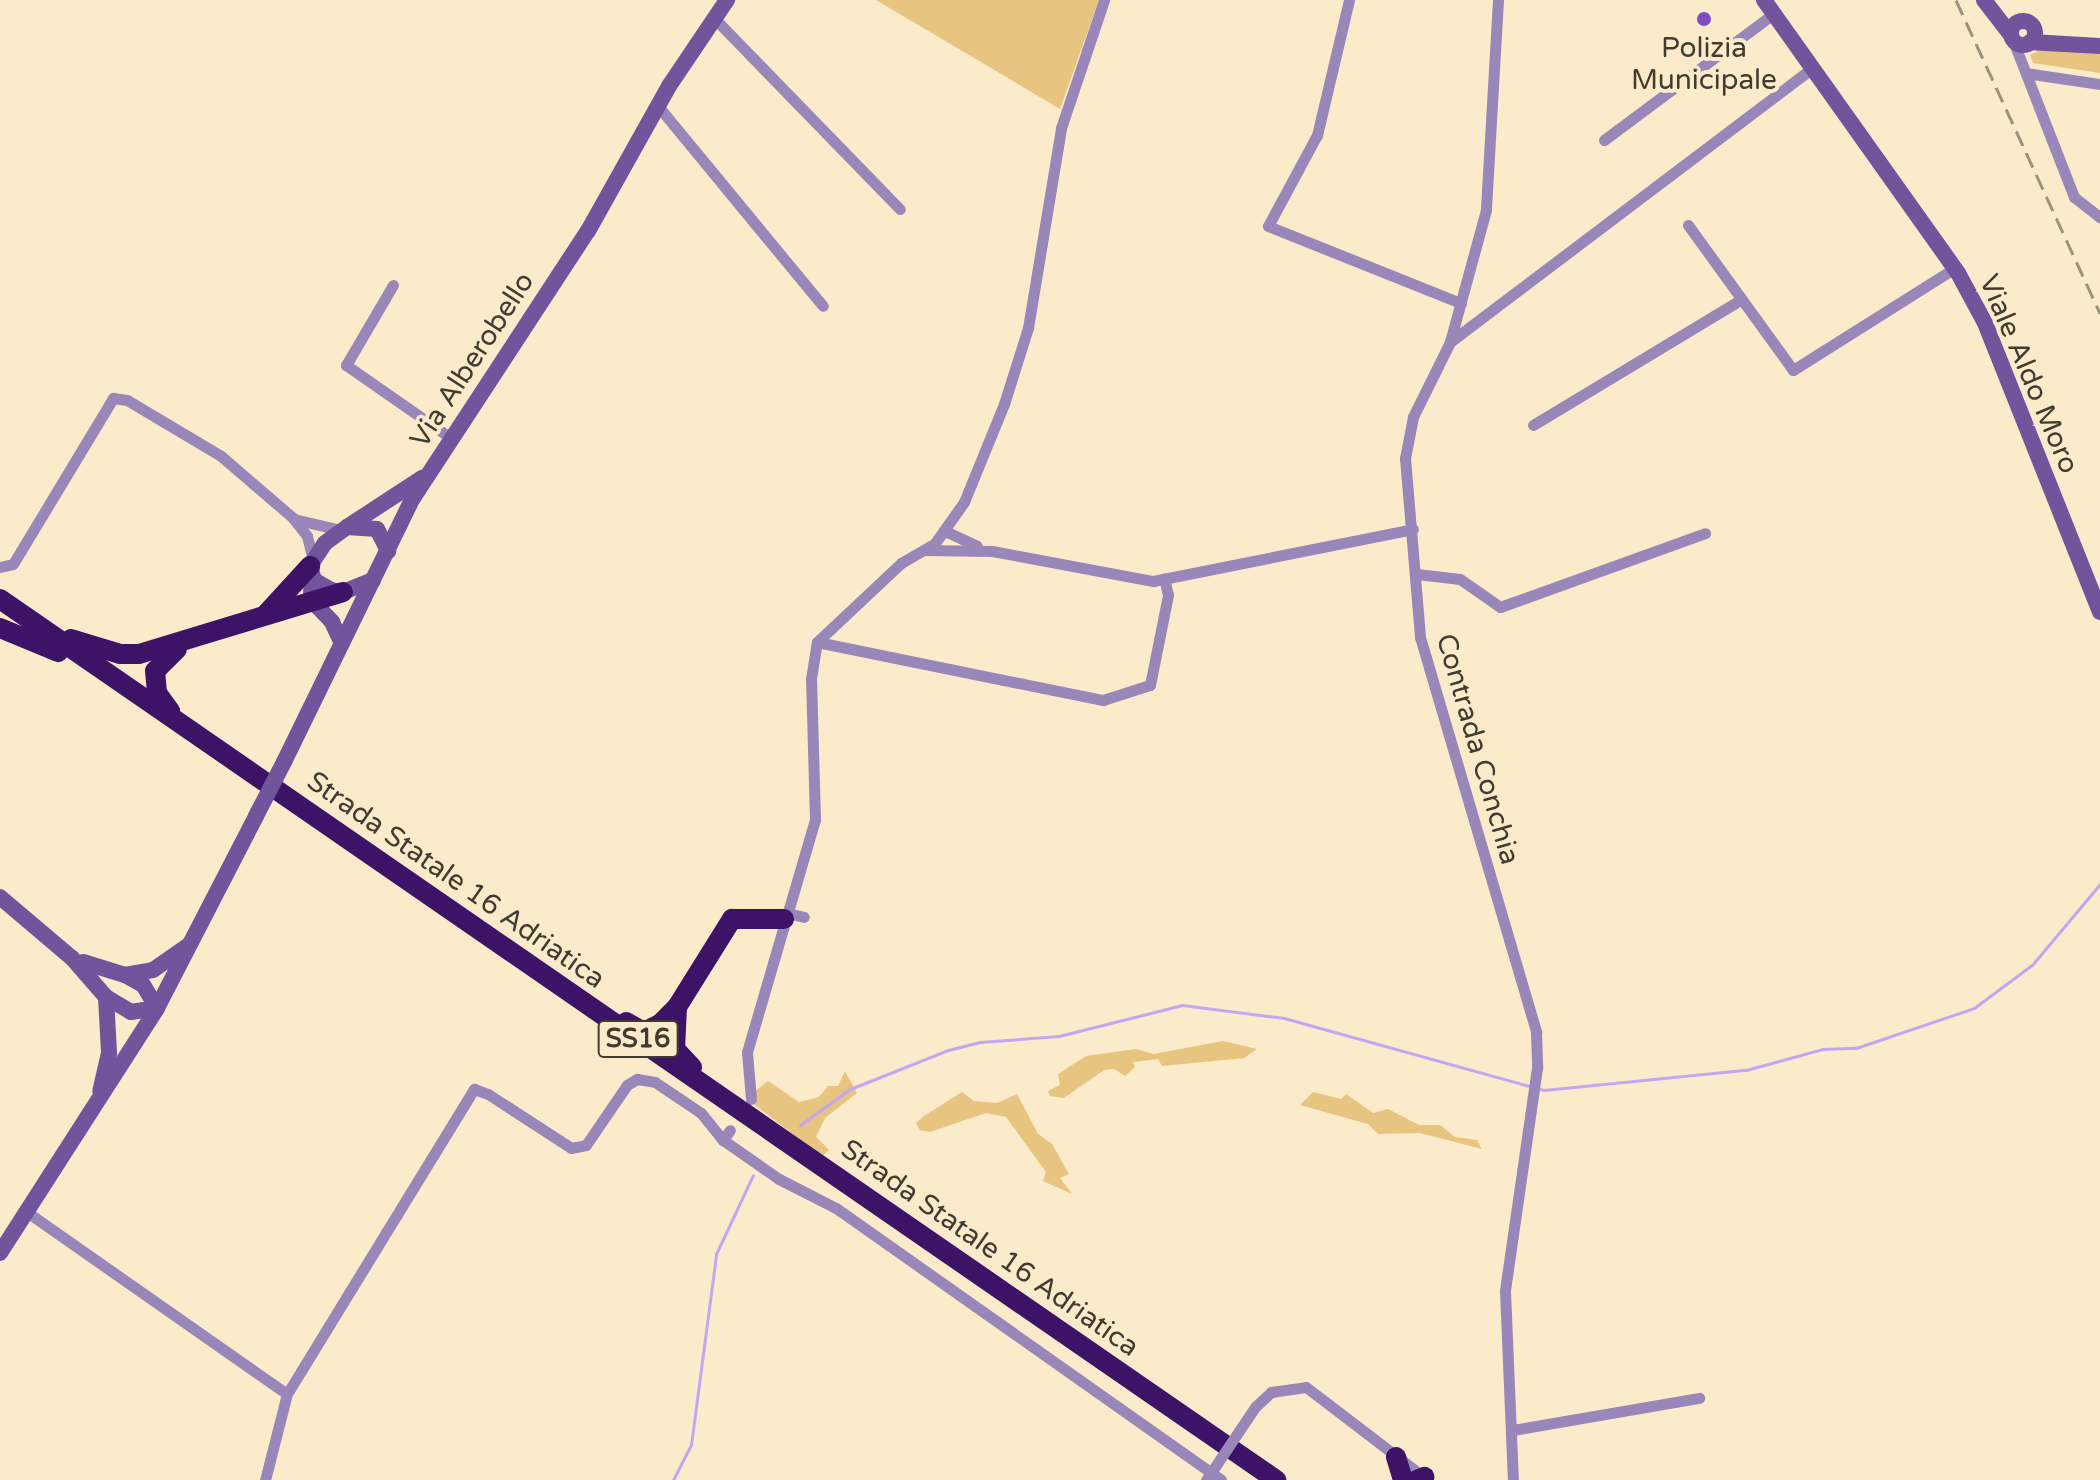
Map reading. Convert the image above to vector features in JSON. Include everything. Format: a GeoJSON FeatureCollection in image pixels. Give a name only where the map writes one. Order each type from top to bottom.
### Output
{"type":"FeatureCollection","features":[{"type":"Feature","properties":{"kind":"highway"},"geometry":{"type":"LineString","coordinates":[[261,618],[312,567]]}},
{"type":"Feature","properties":{"kind":"highway"},"geometry":{"type":"LineString","coordinates":[[37,624],[120,654],[187,643],[343,592]]}},
{"type":"Feature","properties":{"kind":"highway","name":"Strada Statale 16 Adriatica"},"geometry":{"type":"LineString","coordinates":[[0,599],[545,975],[744,1104],[1269,1479]]}},
{"type":"Feature","properties":{"kind":"highway","name":"Strada Statale 16 Adriatica"},"geometry":{"type":"LineString","coordinates":[[0,613],[1269,1479]]}},
{"type":"Feature","properties":{"kind":"highway"},"geometry":{"type":"LineString","coordinates":[[0,628],[58,652]]}},
{"type":"Feature","properties":{"kind":"highway"},"geometry":{"type":"LineString","coordinates":[[178,721],[154,681],[165,657],[187,643]]}},
{"type":"Feature","properties":{"kind":"highway"},"geometry":{"type":"LineString","coordinates":[[545,975],[571,983],[644,1032],[677,1007],[732,919],[793,917]]}},
{"type":"Feature","properties":{"kind":"highway"},"geometry":{"type":"LineString","coordinates":[[677,1007],[674,1031],[681,1059],[744,1104]]}},
{"type":"Feature","properties":{"kind":"highway"},"geometry":{"type":"LineString","coordinates":[[1396,1457],[1419,1479]]}},
{"type":"Feature","properties":{"kind":"main road","name":"Via Alberobello"},"geometry":{"type":"LineString","coordinates":[[0,1253],[157,1008],[430,473],[588,231],[658,106],[727,0]]}},
{"type":"Feature","properties":{"kind":"main road"},"geometry":{"type":"LineString","coordinates":[[1986,0],[2022,34],[2071,46],[2100,46]]}},
{"type":"Feature","properties":{"kind":"main road","name":"Viale Aldo Moro"},"geometry":{"type":"LineString","coordinates":[[1764,5],[1955,268],[1985,323],[2100,612]]}},
{"type":"Feature","properties":{"kind":"main road"},"geometry":{"type":"LineString","coordinates":[[342,643],[332,622],[313,602],[312,567],[344,528],[430,473]]}},
{"type":"Feature","properties":{"kind":"main road"},"geometry":{"type":"LineString","coordinates":[[344,528],[377,529],[388,551]]}},
{"type":"Feature","properties":{"kind":"main road"},"geometry":{"type":"LineString","coordinates":[[312,567],[323,586],[343,592],[373,580]]}},
{"type":"Feature","properties":{"kind":"main road"},"geometry":{"type":"LineString","coordinates":[[0,897],[72,958],[106,997],[131,1012],[157,1008],[143,985],[125,975],[72,958]]}},
{"type":"Feature","properties":{"kind":"main road"},"geometry":{"type":"LineString","coordinates":[[125,975],[153,970],[191,944]]}},
{"type":"Feature","properties":{"kind":"main road"},"geometry":{"type":"LineString","coordinates":[[97,1104],[109,1053],[106,997]]}},
{"type":"Feature","properties":{"kind":"street"},"geometry":{"type":"LineString","coordinates":[[744,1104],[747,1052],[793,917],[815,820],[811,679],[817,642],[838,617],[923,550],[954,520],[1004,404],[1028,328],[1061,128],[1104,0]]}},
{"type":"Feature","properties":{"kind":"street"},"geometry":{"type":"LineString","coordinates":[[1349,0],[1317,135],[1268,226],[1461,303]]}},
{"type":"Feature","properties":{"kind":"street","name":"Contrada Conchia"},"geometry":{"type":"LineString","coordinates":[[1498,0],[1488,197],[1450,342],[1413,417],[1405,458],[1420,637],[1536,1032],[1537,1068],[1505,1291],[1513,1430],[1513,1474],[1505,1480]]}},
{"type":"Feature","properties":{"kind":"street"},"geometry":{"type":"LineString","coordinates":[[1604,140],[1764,5]]}},
{"type":"Feature","properties":{"kind":"street"},"geometry":{"type":"LineString","coordinates":[[715,19],[900,209]]}},
{"type":"Feature","properties":{"kind":"street"},"geometry":{"type":"LineString","coordinates":[[2022,34],[2026,73],[2074,197],[2100,217]]}},
{"type":"Feature","properties":{"kind":"street"},"geometry":{"type":"LineString","coordinates":[[1450,342],[1811,69]]}},
{"type":"Feature","properties":{"kind":"street"},"geometry":{"type":"LineString","coordinates":[[2026,73],[2100,84]]}},
{"type":"Feature","properties":{"kind":"street"},"geometry":{"type":"LineString","coordinates":[[658,106],[823,306]]}},
{"type":"Feature","properties":{"kind":"street"},"geometry":{"type":"LineString","coordinates":[[1688,225],[1793,370],[1955,268]]}},
{"type":"Feature","properties":{"kind":"street"},"geometry":{"type":"LineString","coordinates":[[393,285],[346,365],[452,439]]}},
{"type":"Feature","properties":{"kind":"street"},"geometry":{"type":"LineString","coordinates":[[1533,425],[1740,300]]}},
{"type":"Feature","properties":{"kind":"street"},"geometry":{"type":"LineString","coordinates":[[0,567],[13,564],[113,398],[127,400],[221,456],[293,518],[307,536],[312,567]]}},
{"type":"Feature","properties":{"kind":"street"},"geometry":{"type":"LineString","coordinates":[[293,518],[344,528]]}},
{"type":"Feature","properties":{"kind":"street"},"geometry":{"type":"LineString","coordinates":[[954,520],[962,545]]}},
{"type":"Feature","properties":{"kind":"street"},"geometry":{"type":"LineString","coordinates":[[923,550],[962,545],[1127,578],[1164,578],[1413,529]]}},
{"type":"Feature","properties":{"kind":"street"},"geometry":{"type":"LineString","coordinates":[[943,533],[962,545]]}},
{"type":"Feature","properties":{"kind":"street"},"geometry":{"type":"LineString","coordinates":[[1417,574],[1460,579],[1500,607],[1705,533]]}},
{"type":"Feature","properties":{"kind":"street"},"geometry":{"type":"LineString","coordinates":[[817,642],[1103,700],[1150,685],[1168,595],[1164,578]]}},
{"type":"Feature","properties":{"kind":"street"},"geometry":{"type":"LineString","coordinates":[[265,1480],[287,1394],[474,1089],[488,1094],[571,1148],[586,1145],[627,1085],[637,1079],[655,1082],[701,1113],[779,1179],[836,1208],[1221,1480]]}},
{"type":"Feature","properties":{"kind":"street"},"geometry":{"type":"LineString","coordinates":[[27,1212],[287,1394]]}},
{"type":"Feature","properties":{"kind":"street"},"geometry":{"type":"LineString","coordinates":[[1206,1480],[1255,1407],[1271,1392],[1306,1387],[1396,1457]]}},
{"type":"Feature","properties":{"kind":"street"},"geometry":{"type":"LineString","coordinates":[[1513,1430],[1699,1398]]}},
{"type":"Feature","properties":{"kind":"shaded area"},"geometry":{"type":"Polygon","coordinates":[[[876,0],[1099,0],[1060,109],[876,0]]]}},
{"type":"Feature","properties":{"kind":"shaded area"},"geometry":{"type":"Polygon","coordinates":[[[2041,49],[2100,54],[2100,73],[2033,63],[2030,55],[2041,49]]]}},
{"type":"Feature","properties":{"kind":"shaded area"},"geometry":{"type":"Polygon","coordinates":[[[1223,1041],[1257,1049],[1244,1058],[1162,1066],[1158,1059],[1133,1062],[1135,1067],[1125,1076],[1114,1069],[1104,1070],[1064,1098],[1050,1096],[1048,1091],[1060,1085],[1058,1074],[1086,1056],[1136,1049],[1154,1054],[1223,1041]]]}},
{"type":"Feature","properties":{"kind":"shaded area"},"geometry":{"type":"Polygon","coordinates":[[[845,1071],[857,1093],[825,1118],[816,1137],[829,1150],[822,1156],[752,1103],[754,1092],[768,1081],[799,1102],[819,1097],[828,1086],[838,1086],[845,1071]]]}},
{"type":"Feature","properties":{"kind":"shaded area"},"geometry":{"type":"Polygon","coordinates":[[[962,1092],[974,1101],[997,1103],[1017,1094],[1038,1134],[1052,1144],[1069,1174],[1060,1178],[1072,1194],[1043,1181],[1046,1172],[1006,1117],[986,1113],[930,1132],[920,1130],[916,1123],[962,1092]]]}},
{"type":"Feature","properties":{"kind":"shaded area"},"geometry":{"type":"Polygon","coordinates":[[[1313,1092],[1341,1099],[1346,1094],[1373,1113],[1388,1109],[1419,1125],[1440,1125],[1455,1137],[1477,1140],[1482,1149],[1420,1133],[1378,1134],[1368,1124],[1300,1105],[1313,1092]]]}},
{"type":"Feature","properties":{"kind":"waterway"},"geometry":{"type":"LineString","coordinates":[[800,1125],[850,1089],[948,1050],[980,1042],[1059,1036],[1182,1005],[1284,1018],[1544,1090],[1746,1070],[1823,1049],[1856,1048],[1974,1008],[2032,965],[2100,884]]}},
{"type":"Feature","properties":{"kind":"waterway"},"geometry":{"type":"LineString","coordinates":[[673,1480],[691,1445],[716,1254],[753,1175]]}},
{"type":"Feature","properties":{"kind":"railway"},"geometry":{"type":"LineString","coordinates":[[1956,0],[2100,313]]}},
{"type":"Feature","properties":{"kind":"place","name":"Polizia Municipale"},"geometry":{"type":"Point","coordinates":[1704,19]}}]}
